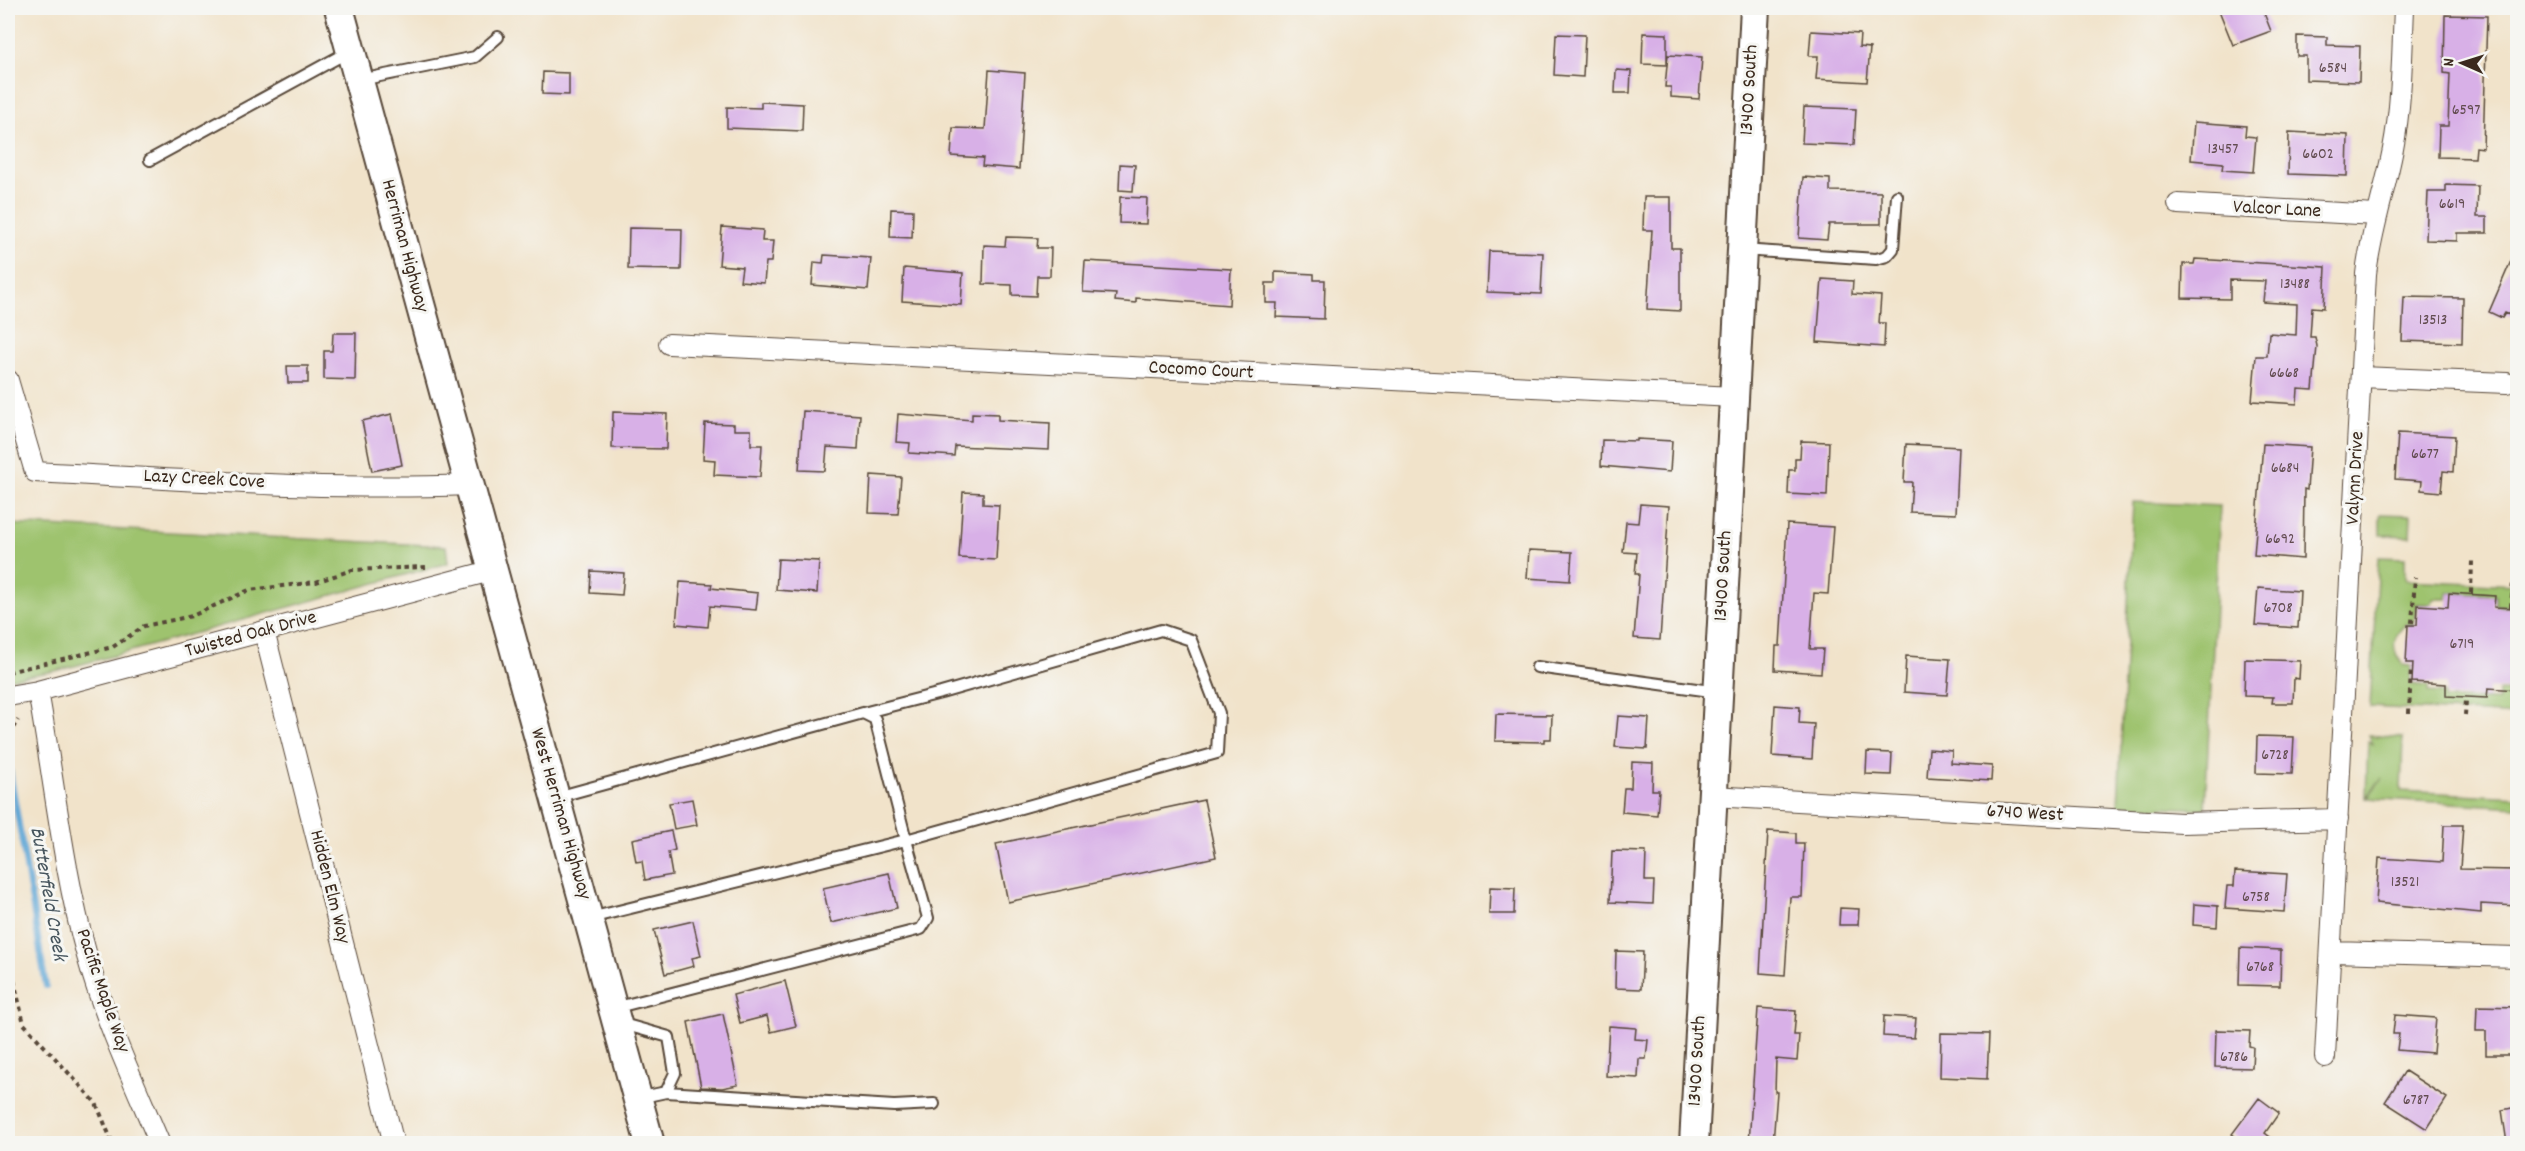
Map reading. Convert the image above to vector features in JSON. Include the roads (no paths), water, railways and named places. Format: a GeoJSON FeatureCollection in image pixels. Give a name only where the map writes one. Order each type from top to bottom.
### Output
{"type":"FeatureCollection","features":[{"type":"Feature","properties":{"kind":"main road","name":"Herriman Highway"},"geometry":{"type":"LineString","coordinates":[[339,8],[468,485]]}},
{"type":"Feature","properties":{"kind":"main road","name":"13400 South"},"geometry":{"type":"LineString","coordinates":[[1694,1143],[1755,8]]}},
{"type":"Feature","properties":{"kind":"main road","name":"West Herriman Highway"},"geometry":{"type":"LineString","coordinates":[[468,485],[494,570],[554,798],[650,1143]]}},
{"type":"Feature","properties":{"kind":"street","name":"Valynn Drive"},"geometry":{"type":"LineString","coordinates":[[2325,1057],[2366,274],[2376,215],[2388,175],[2397,123],[2404,8]]}},
{"type":"Feature","properties":{"kind":"street","name":"Valcor Lane"},"geometry":{"type":"LineString","coordinates":[[2178,204],[2376,215]]}},
{"type":"Feature","properties":{"kind":"street","name":"Cocomo Court"},"geometry":{"type":"LineString","coordinates":[[669,344],[1734,396]]}},
{"type":"Feature","properties":{"kind":"street"},"geometry":{"type":"LineString","coordinates":[[2361,376],[2507,383]]}},
{"type":"Feature","properties":{"kind":"street","name":"Lazy Creek Cove"},"geometry":{"type":"LineString","coordinates":[[8,380],[35,472],[256,483],[415,487],[468,485]]}},
{"type":"Feature","properties":{"kind":"street","name":"Twisted Oak Drive"},"geometry":{"type":"LineString","coordinates":[[8,696],[38,691],[494,570]]}},
{"type":"Feature","properties":{"kind":"street","name":"Hidden Elm Way"},"geometry":{"type":"LineString","coordinates":[[264,631],[394,1143]]}},
{"type":"Feature","properties":{"kind":"street","name":"Pacific Maple Way"},"geometry":{"type":"LineString","coordinates":[[38,691],[69,879],[87,958],[106,1013],[160,1143]]}},
{"type":"Feature","properties":{"kind":"street","name":"6740 West"},"geometry":{"type":"LineString","coordinates":[[1712,796],[2182,823],[2338,819]]}},
{"type":"Feature","properties":{"kind":"street"},"geometry":{"type":"LineString","coordinates":[[2331,952],[2517,957]]}},
{"type":"Feature","properties":{"kind":"lane"},"geometry":{"type":"LineString","coordinates":[[359,80],[475,57],[498,37]]}},
{"type":"Feature","properties":{"kind":"lane"},"geometry":{"type":"LineString","coordinates":[[150,160],[351,51]]}},
{"type":"Feature","properties":{"kind":"lane"},"geometry":{"type":"LineString","coordinates":[[1742,250],[1876,259],[1887,256],[1893,249],[1896,196]]}},
{"type":"Feature","properties":{"kind":"lane"},"geometry":{"type":"LineString","coordinates":[[554,798],[862,712],[941,693],[1161,630],[1191,640],[1219,713],[1217,753],[906,840],[589,918]]}},
{"type":"Feature","properties":{"kind":"lane"},"geometry":{"type":"LineString","coordinates":[[1537,667],[1718,692]]}},
{"type":"Feature","properties":{"kind":"lane"},"geometry":{"type":"LineString","coordinates":[[616,1018],[921,930],[928,918],[875,719],[862,712]]}},
{"type":"Feature","properties":{"kind":"lane"},"geometry":{"type":"LineString","coordinates":[[616,1018],[630,1026],[669,1037],[675,1072],[666,1092]]}},
{"type":"Feature","properties":{"kind":"lane"},"geometry":{"type":"LineString","coordinates":[[638,1098],[666,1092],[894,1106],[934,1104]]}},
{"type":"Feature","properties":{"kind":"waterway","name":"Butterfield Creek"},"geometry":{"type":"LineString","coordinates":[[10,771],[46,986]]}}]}
